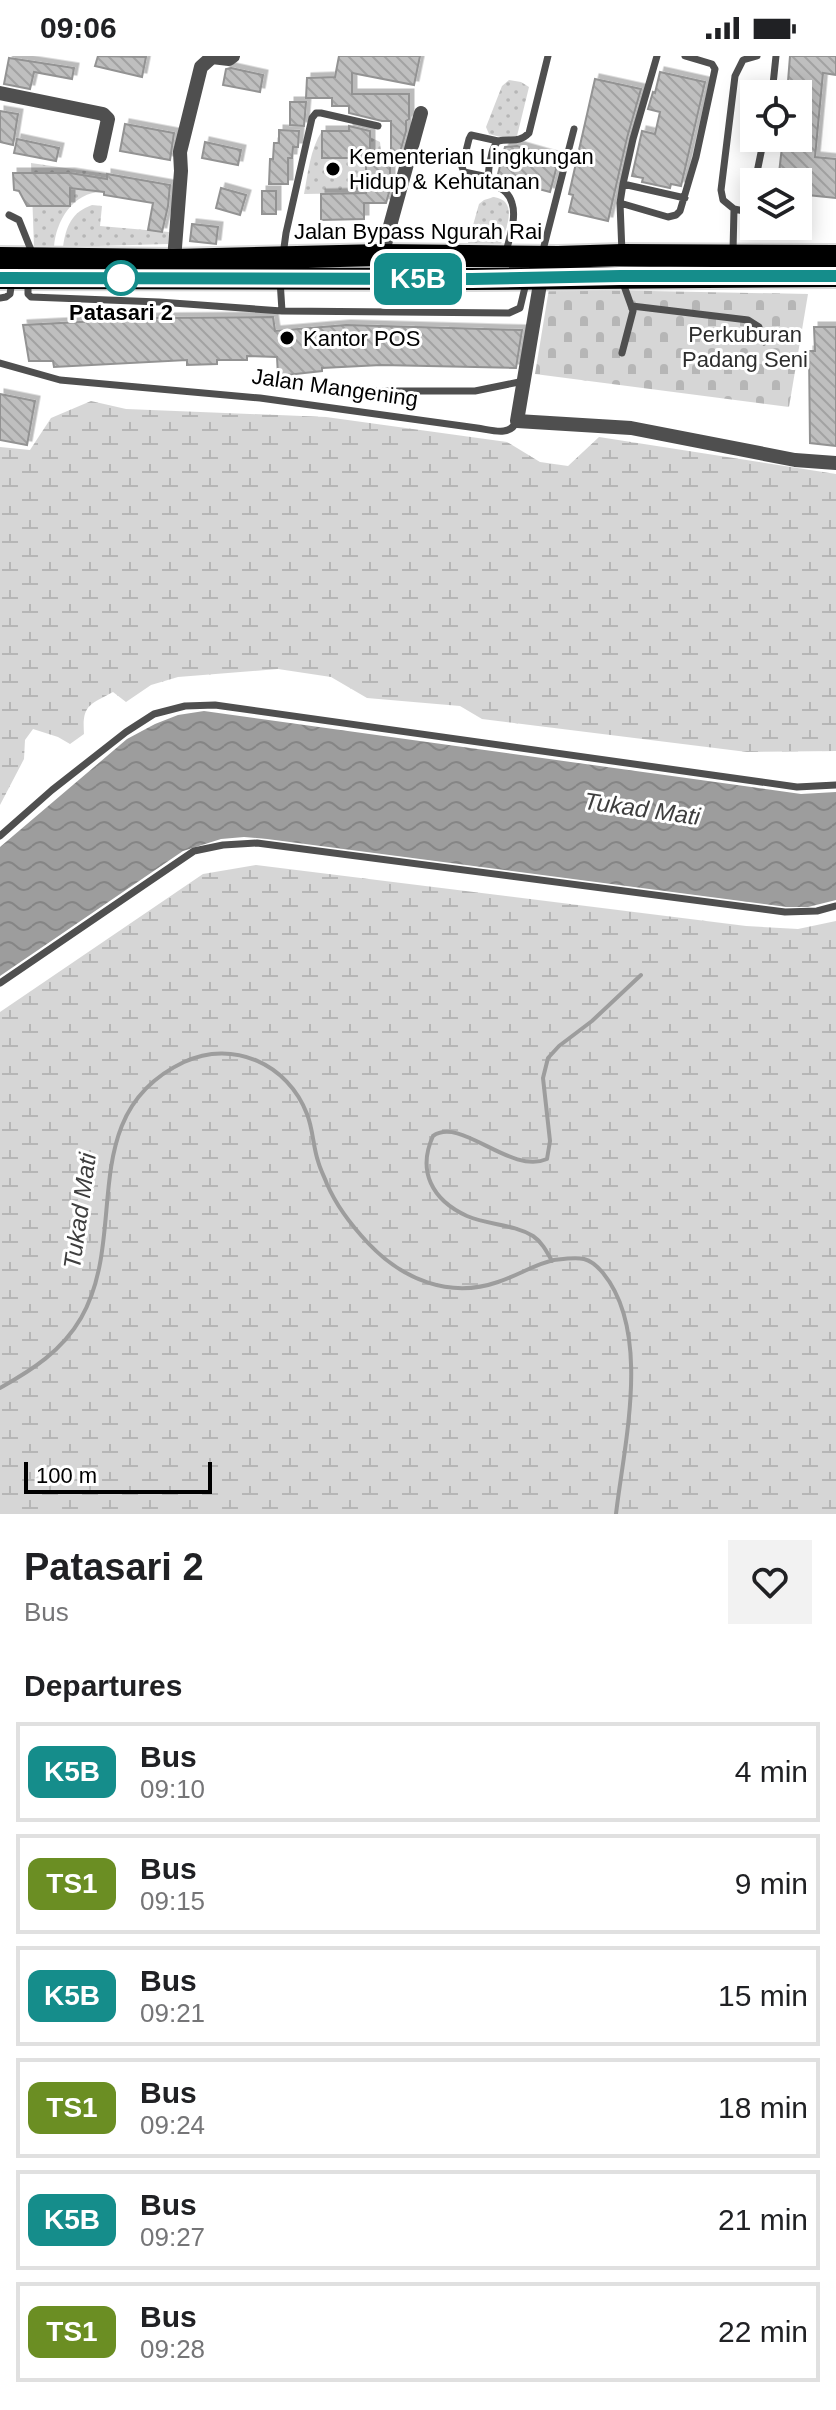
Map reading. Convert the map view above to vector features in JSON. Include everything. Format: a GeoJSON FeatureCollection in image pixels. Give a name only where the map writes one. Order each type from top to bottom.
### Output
{"type":"FeatureCollection","features":[{"type":"Feature","properties":{"kind":"highway","name":"Jalan Bypass Ngurah Rai"},"geometry":{"type":"LineString","coordinates":[[15,270],[158,278],[382,255],[506,255],[536,271]]}},
{"type":"Feature","properties":{"kind":"highway"},"geometry":{"type":"LineString","coordinates":[[472,255],[472,279]]}},
{"type":"Feature","properties":{"kind":"highway","name":"Jalan Bypass Ngurah Rai"},"geometry":{"type":"LineString","coordinates":[[15,270],[174,260],[472,279],[733,256],[836,256]]}},
{"type":"Feature","properties":{"kind":"highway","name":"Jalan Bypass Ngurah Rai"},"geometry":{"type":"LineString","coordinates":[[621,266],[836,276]]}},
{"type":"Feature","properties":{"kind":"street"},"geometry":{"type":"LineString","coordinates":[[174,260],[180,152],[201,67],[212,57],[229,59],[233,56]]}},
{"type":"Feature","properties":{"kind":"street"},"geometry":{"type":"LineString","coordinates":[[0,93],[103,114],[108,119],[100,156]]}},
{"type":"Feature","properties":{"kind":"street"},"geometry":{"type":"LineString","coordinates":[[382,255],[421,113]]}},
{"type":"Feature","properties":{"kind":"street"},"geometry":{"type":"LineString","coordinates":[[536,271],[517,421],[631,428],[795,460],[836,463]]}},
{"type":"Feature","properties":{"kind":"lane"},"geometry":{"type":"LineString","coordinates":[[488,177],[464,172],[462,167],[469,139],[471,135],[476,135],[498,141],[523,140],[529,133],[548,56]]}},
{"type":"Feature","properties":{"kind":"lane"},"geometry":{"type":"LineString","coordinates":[[622,353],[633,315],[621,266],[620,203],[633,139],[657,56]]}},
{"type":"Feature","properties":{"kind":"lane"},"geometry":{"type":"LineString","coordinates":[[620,203],[668,217],[680,211],[715,69],[702,58],[685,56]]}},
{"type":"Feature","properties":{"kind":"lane"},"geometry":{"type":"LineString","coordinates":[[740,210],[723,200],[721,190],[735,76],[743,60],[757,56]]}},
{"type":"Feature","properties":{"kind":"lane"},"geometry":{"type":"LineString","coordinates":[[773,80],[776,56]]}},
{"type":"Feature","properties":{"kind":"lane"},"geometry":{"type":"LineString","coordinates":[[282,311],[281,267],[286,233],[312,118],[316,113],[321,113],[378,126]]}},
{"type":"Feature","properties":{"kind":"lane"},"geometry":{"type":"LineString","coordinates":[[15,270],[31,297],[282,311],[509,313],[520,308],[536,271],[574,129]]}},
{"type":"Feature","properties":{"kind":"lane"},"geometry":{"type":"LineString","coordinates":[[498,141],[487,172],[492,184],[512,201],[514,212],[506,255]]}},
{"type":"Feature","properties":{"kind":"lane"},"geometry":{"type":"LineString","coordinates":[[623,184],[685,198]]}},
{"type":"Feature","properties":{"kind":"lane"},"geometry":{"type":"LineString","coordinates":[[733,256],[734,209]]}},
{"type":"Feature","properties":{"kind":"lane"},"geometry":{"type":"LineString","coordinates":[[0,298],[10,294],[15,270],[19,220],[9,215]]}},
{"type":"Feature","properties":{"kind":"lane"},"geometry":{"type":"LineString","coordinates":[[158,278],[159,302]]}},
{"type":"Feature","properties":{"kind":"lane"},"geometry":{"type":"LineString","coordinates":[[632,306],[748,320],[759,327],[764,342]]}},
{"type":"Feature","properties":{"kind":"lane","name":"Jalan Mangening"},"geometry":{"type":"LineString","coordinates":[[0,363],[60,380],[260,398],[477,428],[509,431],[517,421]]}},
{"type":"Feature","properties":{"kind":"lane"},"geometry":{"type":"LineString","coordinates":[[339,391],[475,391],[524,381]]}},
{"type":"Feature","properties":{"kind":"lane"},"geometry":{"type":"LineString","coordinates":[[0,836],[126,732],[154,714],[185,706],[215,705],[797,787],[836,785]]}},
{"type":"Feature","properties":{"kind":"lane"},"geometry":{"type":"LineString","coordinates":[[0,983],[194,851],[223,845],[257,843],[785,912],[817,911],[836,906]]}},
{"type":"Feature","properties":{"kind":"green space"},"geometry":{"type":"Polygon","coordinates":[[[509,80],[529,87],[517,136],[504,138],[489,134],[486,127],[502,86],[509,80]]]}},
{"type":"Feature","properties":{"kind":"green space"},"geometry":{"type":"Polygon","coordinates":[[[322,131],[323,158],[370,158],[370,137],[380,142],[382,160],[366,161],[366,196],[363,193],[304,194],[312,154],[322,131]]]}},
{"type":"Feature","properties":{"kind":"green space"},"geometry":{"type":"Polygon","coordinates":[[[31,163],[107,174],[105,192],[84,196],[63,217],[54,247],[34,247],[31,163]]]}},
{"type":"Feature","properties":{"kind":"green space"},"geometry":{"type":"Polygon","coordinates":[[[494,197],[502,200],[509,209],[501,244],[468,243],[479,204],[494,197]]]}},
{"type":"Feature","properties":{"kind":"green space"},"geometry":{"type":"Polygon","coordinates":[[[92,205],[102,206],[100,226],[169,232],[168,244],[63,247],[71,221],[92,205]]]}},
{"type":"Feature","properties":{"kind":"green space","name":"Perkuburan Padang Seni"},"geometry":{"type":"Polygon","coordinates":[[[549,289],[808,294],[789,407],[535,374],[549,289]]]}},
{"type":"Feature","properties":{"kind":"green space"},"geometry":{"type":"Polygon","coordinates":[[[91,401],[126,409],[326,417],[507,442],[540,462],[568,466],[599,437],[836,474],[836,751],[747,752],[482,719],[460,706],[367,698],[331,677],[278,669],[178,677],[151,685],[126,702],[113,692],[89,707],[84,717],[84,734],[70,744],[33,729],[25,740],[24,759],[0,805],[0,447],[30,450],[51,418],[91,401]]]}},
{"type":"Feature","properties":{"kind":"green space"},"geometry":{"type":"Polygon","coordinates":[[[256,865],[746,926],[798,929],[836,921],[836,1514],[0,1514],[0,1012],[203,874],[256,865]]]}},
{"type":"Feature","properties":{"kind":"water"},"geometry":{"type":"Polygon","coordinates":[[[204,711],[801,794],[836,792],[836,900],[808,907],[787,907],[267,839],[221,839],[183,851],[0,976],[0,847],[127,739],[178,715],[204,711]]]}},
{"type":"Feature","properties":{"kind":"building"},"geometry":{"type":"Polygon","coordinates":[[[98,56],[146,57],[142,77],[95,66],[98,56]]]}},
{"type":"Feature","properties":{"kind":"building"},"geometry":{"type":"Polygon","coordinates":[[[339,56],[420,56],[414,85],[352,73],[352,94],[409,94],[409,119],[399,156],[391,156],[391,121],[349,113],[349,106],[332,106],[332,98],[306,98],[307,78],[335,77],[339,56]]]}},
{"type":"Feature","properties":{"kind":"building"},"geometry":{"type":"Polygon","coordinates":[[[790,56],[836,56],[836,75],[823,73],[815,157],[836,159],[836,198],[812,195],[812,168],[780,168],[781,152],[812,152],[812,80],[788,80],[790,56]]]}},
{"type":"Feature","properties":{"kind":"building"},"geometry":{"type":"Polygon","coordinates":[[[9,58],[74,68],[72,79],[34,72],[30,89],[4,84],[9,58]]]}},
{"type":"Feature","properties":{"kind":"building"},"geometry":{"type":"Polygon","coordinates":[[[226,69],[263,75],[260,92],[223,85],[226,69]]]}},
{"type":"Feature","properties":{"kind":"building"},"geometry":{"type":"Polygon","coordinates":[[[660,72],[705,82],[681,186],[671,184],[670,188],[642,182],[643,178],[632,176],[642,131],[655,134],[660,112],[648,109],[660,72]]]}},
{"type":"Feature","properties":{"kind":"building"},"geometry":{"type":"Polygon","coordinates":[[[595,79],[641,89],[608,221],[569,212],[573,195],[569,194],[595,79]]]}},
{"type":"Feature","properties":{"kind":"building"},"geometry":{"type":"Polygon","coordinates":[[[290,102],[306,102],[304,126],[290,125],[290,102]]]}},
{"type":"Feature","properties":{"kind":"building"},"geometry":{"type":"Polygon","coordinates":[[[0,111],[18,114],[13,145],[0,142],[0,111]]]}},
{"type":"Feature","properties":{"kind":"building"},"geometry":{"type":"Polygon","coordinates":[[[125,124],[174,133],[170,160],[120,151],[125,124]]]}},
{"type":"Feature","properties":{"kind":"building"},"geometry":{"type":"Polygon","coordinates":[[[349,126],[370,131],[370,158],[322,158],[322,131],[349,131],[349,126]]]}},
{"type":"Feature","properties":{"kind":"building"},"geometry":{"type":"Polygon","coordinates":[[[279,130],[299,131],[298,147],[293,147],[292,158],[288,158],[288,184],[269,184],[270,159],[273,159],[274,143],[279,143],[279,130]]]}},
{"type":"Feature","properties":{"kind":"building"},"geometry":{"type":"Polygon","coordinates":[[[17,139],[59,148],[56,161],[14,153],[17,139]]]}},
{"type":"Feature","properties":{"kind":"building"},"geometry":{"type":"Polygon","coordinates":[[[205,142],[241,150],[238,165],[202,158],[205,142]]]}},
{"type":"Feature","properties":{"kind":"building"},"geometry":{"type":"Polygon","coordinates":[[[517,146],[559,158],[550,192],[497,178],[505,147],[517,146]]]}},
{"type":"Feature","properties":{"kind":"building"},"geometry":{"type":"Polygon","coordinates":[[[390,160],[390,189],[386,203],[364,203],[364,219],[321,220],[321,194],[366,193],[366,161],[390,160]]]}},
{"type":"Feature","properties":{"kind":"building"},"geometry":{"type":"Polygon","coordinates":[[[13,173],[70,173],[107,179],[107,174],[170,185],[162,232],[148,230],[153,203],[104,195],[104,192],[70,188],[70,206],[27,206],[19,191],[14,190],[13,173]]]}},
{"type":"Feature","properties":{"kind":"building"},"geometry":{"type":"Polygon","coordinates":[[[221,188],[246,195],[240,215],[216,208],[221,188]]]}},
{"type":"Feature","properties":{"kind":"building"},"geometry":{"type":"Polygon","coordinates":[[[262,191],[276,191],[276,214],[262,214],[262,191]]]}},
{"type":"Feature","properties":{"kind":"building"},"geometry":{"type":"Polygon","coordinates":[[[192,224],[218,227],[216,244],[190,241],[192,224]]]}},
{"type":"Feature","properties":{"kind":"building"},"geometry":{"type":"Polygon","coordinates":[[[273,317],[275,331],[346,325],[522,330],[516,368],[381,365],[322,368],[322,371],[278,376],[277,357],[247,356],[247,360],[217,360],[217,364],[187,365],[187,360],[54,367],[53,361],[29,361],[23,325],[157,318],[273,317]]]}},
{"type":"Feature","properties":{"kind":"building"},"geometry":{"type":"Polygon","coordinates":[[[814,327],[836,327],[836,446],[810,443],[809,351],[815,351],[814,327]]]}},
{"type":"Feature","properties":{"kind":"building"},"geometry":{"type":"Polygon","coordinates":[[[0,394],[35,401],[27,445],[0,440],[0,394]]]}},
{"type":"Feature","properties":{"kind":"waterway"},"geometry":{"type":"LineString","coordinates":[[552,1261],[533,1236],[467,1216],[445,1202],[427,1172],[428,1149],[433,1136],[444,1132],[457,1133],[518,1159],[533,1162],[547,1159],[550,1141],[543,1078],[548,1058],[641,975]]}},
{"type":"Feature","properties":{"kind":"waterway","name":"Tukad Mati"},"geometry":{"type":"LineString","coordinates":[[0,1388],[45,1359],[65,1340],[81,1318],[95,1285],[116,1143],[128,1112],[150,1084],[184,1062],[221,1053],[239,1055],[273,1070],[298,1096],[309,1120],[320,1167],[335,1200],[381,1256],[411,1276],[444,1287],[480,1287],[540,1264],[577,1258],[595,1264],[603,1273],[618,1298],[627,1326],[631,1357],[628,1423],[616,1514]]}},
{"type":"Feature","properties":{"kind":"bus line","name":"K5B"},"geometry":{"type":"LineString","coordinates":[[0,278],[836,276]]}},
{"type":"Feature","properties":{"kind":"place","name":"Kementerian Lingkungan Hidup & Kehutanan"},"geometry":{"type":"Point","coordinates":[333,169]}},
{"type":"Feature","properties":{"kind":"place","name":"Patasari 2"},"geometry":{"type":"Point","coordinates":[121,278]}},
{"type":"Feature","properties":{"kind":"place","name":"Kantor POS"},"geometry":{"type":"Point","coordinates":[287,338]}}]}
